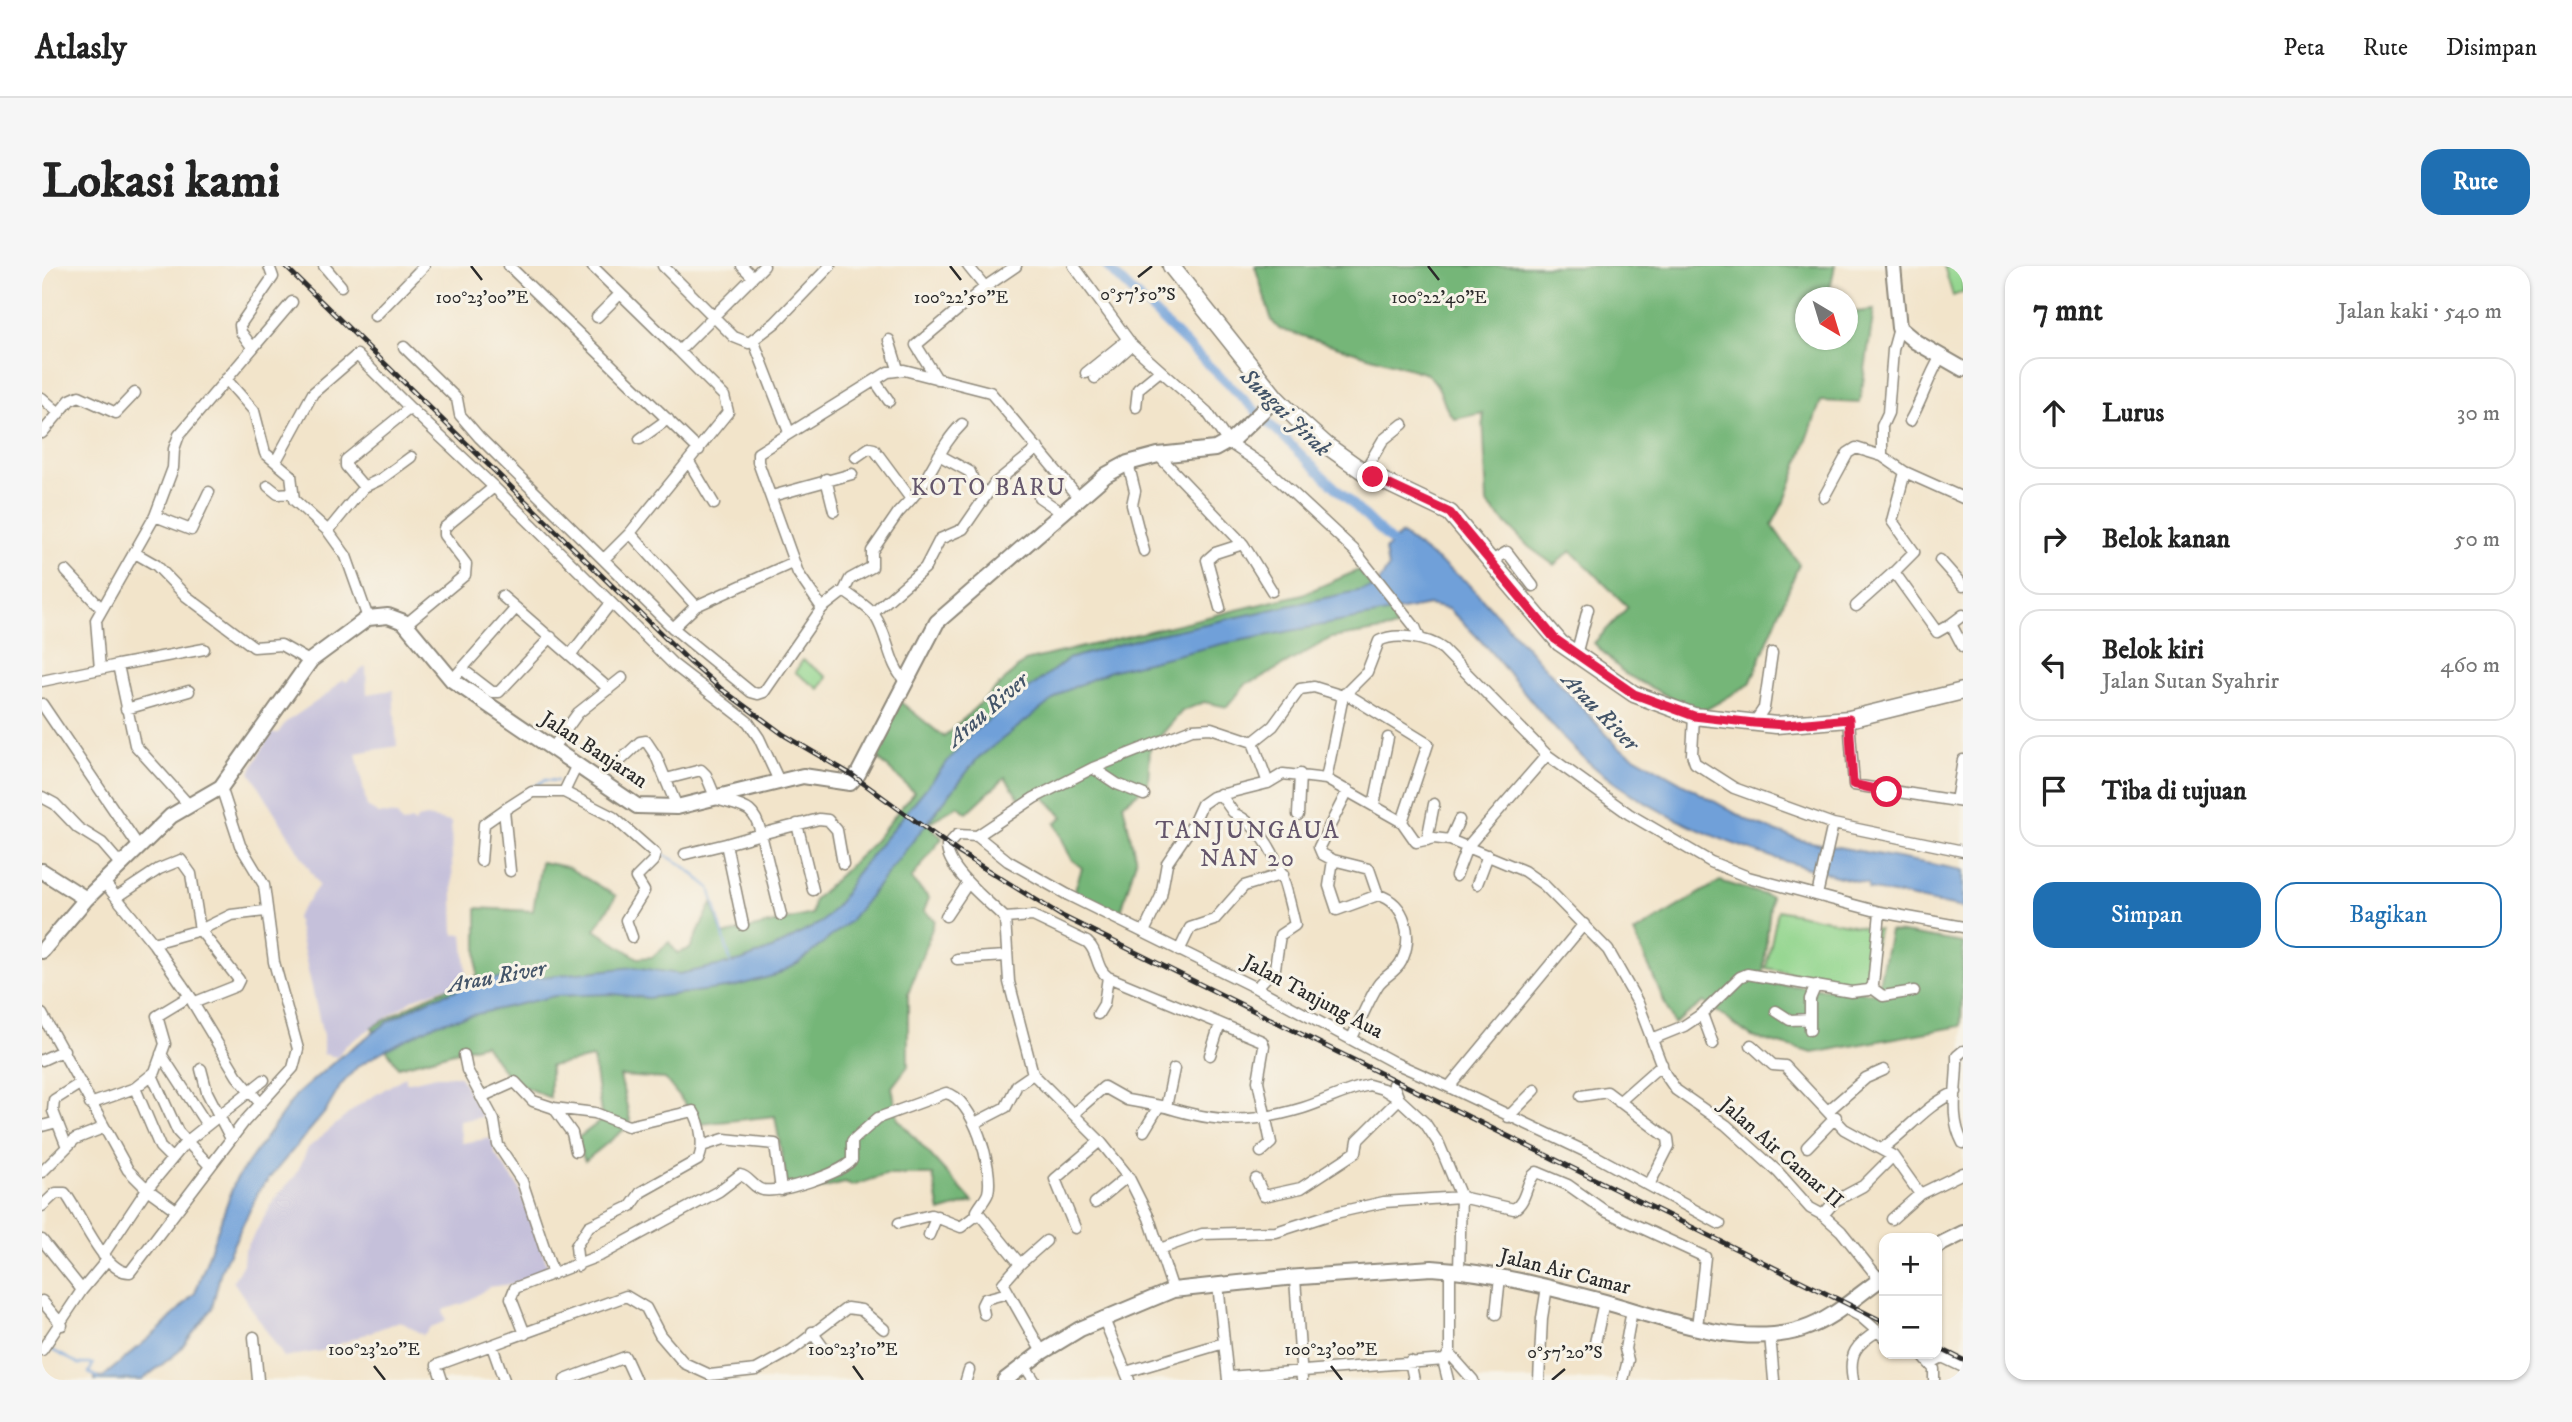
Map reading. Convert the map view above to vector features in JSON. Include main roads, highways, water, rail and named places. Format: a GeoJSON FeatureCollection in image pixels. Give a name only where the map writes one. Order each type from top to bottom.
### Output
{"type":"FeatureCollection","features":[{"type":"Feature","properties":{"kind":"main road"},"geometry":{"type":"LineString","coordinates":[[1171,266],[1273,400],[1326,445],[1364,472],[1445,508],[1555,639],[1634,694],[1694,716],[1786,725],[1849,719],[1963,691]]}},
{"type":"Feature","properties":{"kind":"water"},"geometry":{"type":"Polygon","coordinates":[[[1401,534],[1468,583],[1618,747],[1753,823],[1800,840],[1963,870],[1963,908],[1868,889],[1868,884],[1750,850],[1710,835],[1636,797],[1602,774],[1572,747],[1481,641],[1448,609],[1429,605],[1222,644],[1110,671],[1063,692],[978,758],[850,921],[799,963],[776,975],[733,987],[648,998],[613,994],[555,996],[438,1023],[357,1067],[341,1085],[326,1111],[260,1189],[221,1270],[212,1308],[178,1352],[142,1380],[95,1380],[95,1376],[103,1377],[161,1328],[195,1293],[235,1181],[296,1095],[341,1056],[389,1021],[426,1001],[487,979],[531,978],[634,967],[679,974],[741,961],[774,948],[822,922],[841,900],[855,875],[970,734],[1068,659],[1145,637],[1376,587],[1388,568],[1385,550],[1401,534]]]}},
{"type":"Feature","properties":{"kind":"waterway","name":"Sungai Jirak"},"geometry":{"type":"LineString","coordinates":[[1106,266],[1399,549]]}},
{"type":"Feature","properties":{"kind":"waterway"},"geometry":{"type":"LineString","coordinates":[[531,788],[545,780],[557,781]]}},
{"type":"Feature","properties":{"kind":"waterway"},"geometry":{"type":"LineString","coordinates":[[659,852],[681,864],[710,888],[731,963]]}},
{"type":"Feature","properties":{"kind":"waterway"},"geometry":{"type":"LineString","coordinates":[[50,1349],[79,1364],[93,1364],[89,1373],[98,1377]]}},
{"type":"Feature","properties":{"kind":"railway"},"geometry":{"type":"LineString","coordinates":[[285,266],[689,661],[720,688],[784,735],[852,775],[958,852],[1062,916],[1879,1320]]}},
{"type":"Feature","properties":{"kind":"railway"},"geometry":{"type":"LineString","coordinates":[[1942,1350],[1963,1360]]}},
{"type":"Feature","properties":{"kind":"district","name":"KOTO BARU"},"geometry":{"type":"Point","coordinates":[989,488]}},
{"type":"Feature","properties":{"kind":"district","name":"TANJUNGAUA NAN 20"},"geometry":{"type":"Point","coordinates":[1248,845]}},
{"type":"Feature","properties":{"kind":"water label","name":"Arau River"},"geometry":{"type":"Point","coordinates":[988,710]}},
{"type":"Feature","properties":{"kind":"water label","name":"Arau River"},"geometry":{"type":"Point","coordinates":[1600,712]}},
{"type":"Feature","properties":{"kind":"water label","name":"Arau River"},"geometry":{"type":"Point","coordinates":[497,977]}}]}
